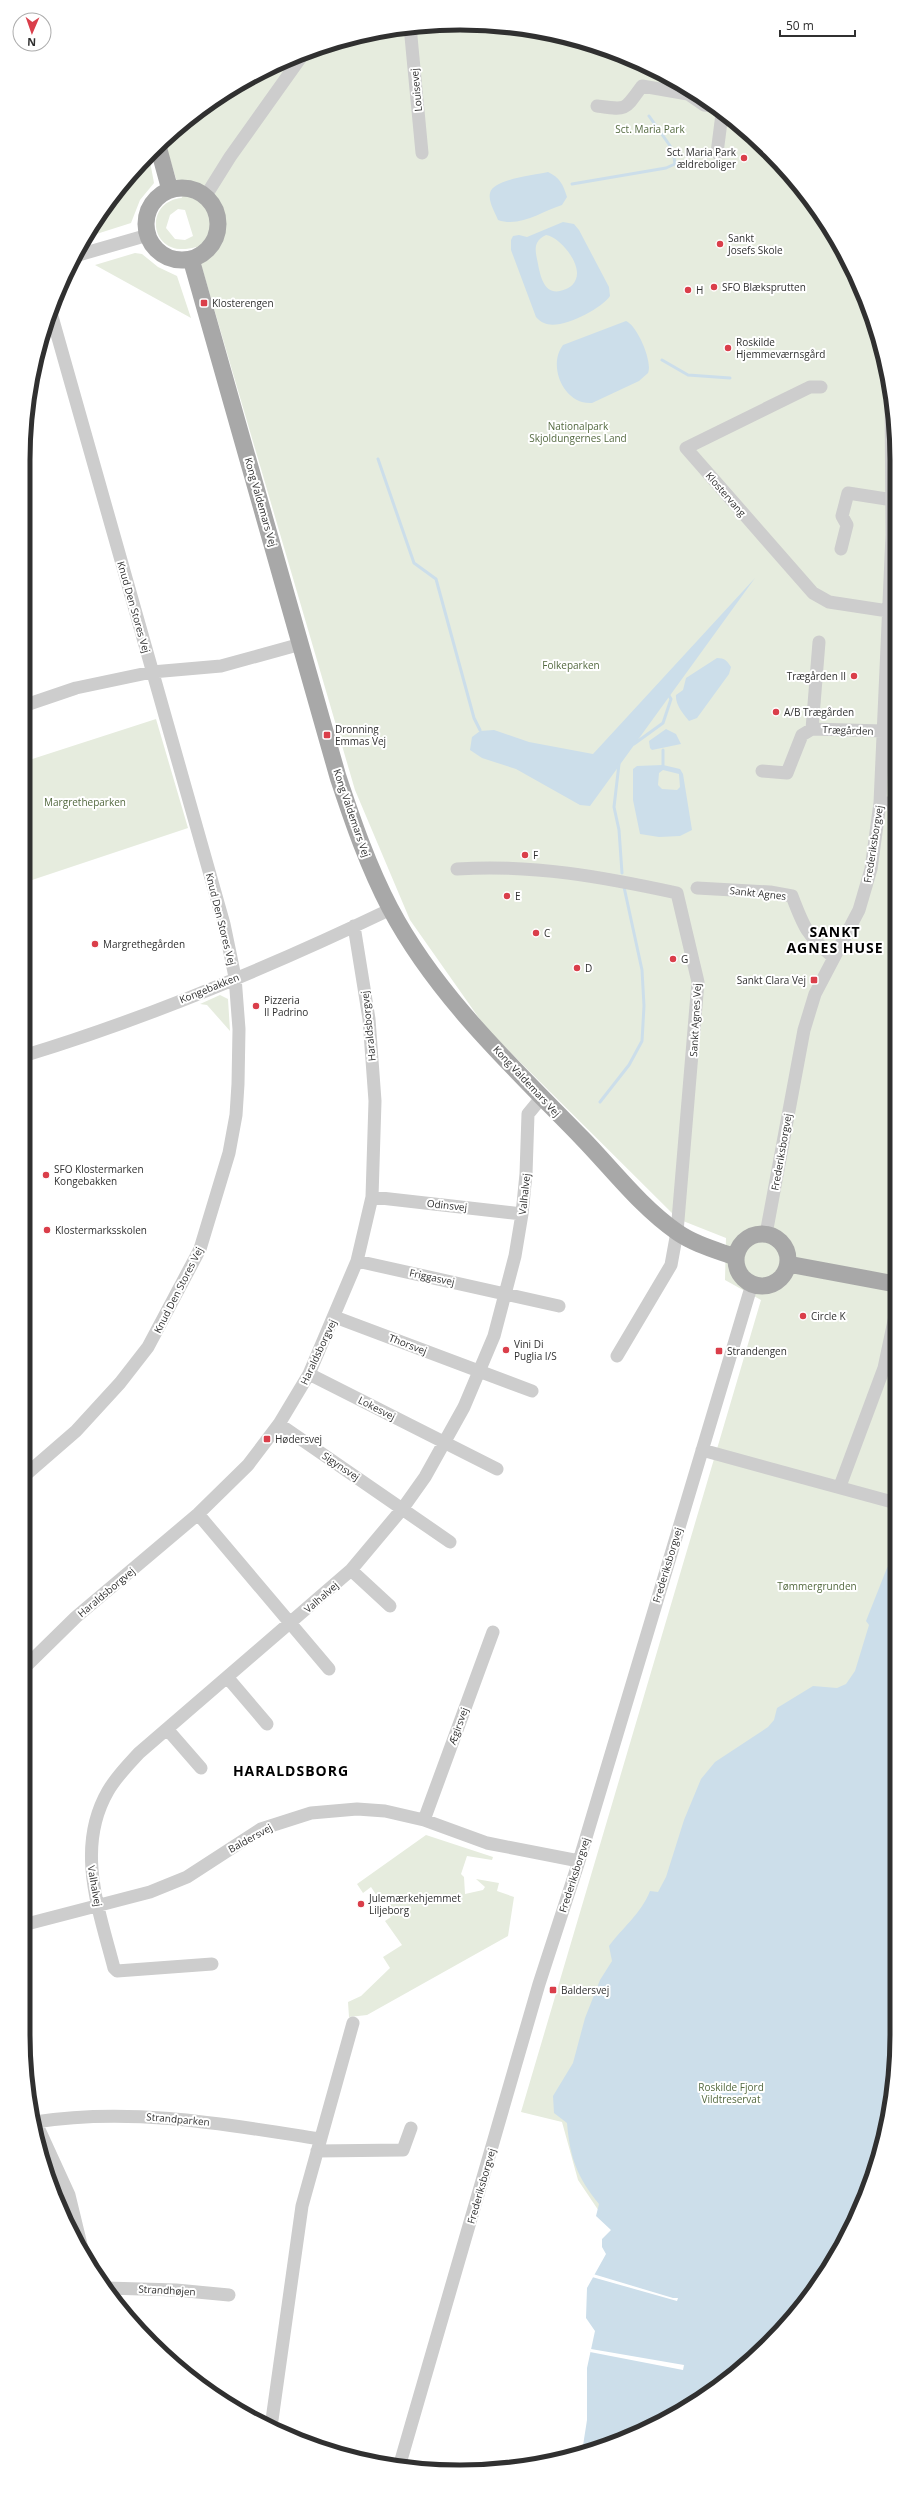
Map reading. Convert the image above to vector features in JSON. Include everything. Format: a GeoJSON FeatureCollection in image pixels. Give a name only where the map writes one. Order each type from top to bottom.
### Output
{"type":"FeatureCollection","features":[{"type":"Feature","properties":{"kind":"main road"},"geometry":{"type":"LineString","coordinates":[[160,152],[170,190]]}},
{"type":"Feature","properties":{"kind":"main road"},"geometry":{"type":"LineString","coordinates":[[188,189],[205,197],[213,206],[217,217],[217,228],[208,248],[191,259],[180,260],[165,255],[152,245],[146,224],[148,213],[156,199],[170,190],[188,189]]}},
{"type":"Feature","properties":{"kind":"main road","name":"Kong Valdemars Vej"},"geometry":{"type":"LineString","coordinates":[[191,259],[338,777],[362,849],[391,909],[425,963],[455,1003],[652,1212],[677,1232],[695,1242],[736,1257]]}},
{"type":"Feature","properties":{"kind":"main road"},"geometry":{"type":"LineString","coordinates":[[766,1234],[774,1236],[785,1248],[788,1264],[781,1278],[775,1282],[768,1285],[752,1284],[739,1273],[736,1257],[738,1249],[749,1236],[766,1234]]}},
{"type":"Feature","properties":{"kind":"main road"},"geometry":{"type":"LineString","coordinates":[[788,1264],[890,1283]]}},
{"type":"Feature","properties":{"kind":"street","name":"Louisevej"},"geometry":{"type":"LineString","coordinates":[[411,33],[422,153]]}},
{"type":"Feature","properties":{"kind":"street"},"geometry":{"type":"LineString","coordinates":[[205,197],[230,157],[298,62]]}},
{"type":"Feature","properties":{"kind":"street"},"geometry":{"type":"LineString","coordinates":[[597,106],[622,109],[628,106],[642,86],[684,93]]}},
{"type":"Feature","properties":{"kind":"street"},"geometry":{"type":"LineString","coordinates":[[717,153],[721,119]]}},
{"type":"Feature","properties":{"kind":"street"},"geometry":{"type":"LineString","coordinates":[[83,254],[148,235]]}},
{"type":"Feature","properties":{"kind":"street","name":"Knud Den Stores Vej"},"geometry":{"type":"LineString","coordinates":[[30,1471],[76,1430],[120,1383],[148,1347],[200,1249],[220,1189],[236,1115],[239,1029],[235,977],[222,917],[53,321]]}},
{"type":"Feature","properties":{"kind":"street","name":"Klostervang"},"geometry":{"type":"LineString","coordinates":[[821,387],[810,387],[686,448],[813,593],[829,602],[888,611]]}},
{"type":"Feature","properties":{"kind":"street"},"geometry":{"type":"LineString","coordinates":[[841,549],[847,525],[842,516],[848,493],[890,500]]}},
{"type":"Feature","properties":{"kind":"street","name":"Frederiksborgvej"},"geometry":{"type":"LineString","coordinates":[[766,1234],[804,1030],[815,994],[862,901],[871,869],[880,803],[890,567]]}},
{"type":"Feature","properties":{"kind":"street","name":"Trægården"},"geometry":{"type":"LineString","coordinates":[[812,729],[819,642]]}},
{"type":"Feature","properties":{"kind":"street"},"geometry":{"type":"LineString","coordinates":[[30,704],[76,688],[152,672],[221,666],[301,644]]}},
{"type":"Feature","properties":{"kind":"street","name":"Trægården"},"geometry":{"type":"LineString","coordinates":[[762,771],[787,772],[802,735],[812,729],[883,732]]}},
{"type":"Feature","properties":{"kind":"street"},"geometry":{"type":"LineString","coordinates":[[880,803],[890,803]]}},
{"type":"Feature","properties":{"kind":"street","name":"Sankt Agnes Vej"},"geometry":{"type":"LineString","coordinates":[[457,869],[495,866],[542,868],[615,880],[677,893],[698,982],[677,1232],[673,1258],[668,1271],[617,1356]]}},
{"type":"Feature","properties":{"kind":"street","name":"Sankt Agnes"},"geometry":{"type":"LineString","coordinates":[[697,888],[770,892],[792,896],[804,930],[812,940],[833,957]]}},
{"type":"Feature","properties":{"kind":"street","name":"Kongebakken"},"geometry":{"type":"LineString","coordinates":[[30,1054],[113,1027],[235,977],[391,909]]}},
{"type":"Feature","properties":{"kind":"street","name":"Haraldsborgvej"},"geometry":{"type":"LineString","coordinates":[[30,1662],[71,1622],[198,1514],[248,1465],[279,1424],[309,1374],[335,1317],[357,1261],[372,1197],[374,1101],[368,1019],[354,926]]}},
{"type":"Feature","properties":{"kind":"street","name":"Valhalvej"},"geometry":{"type":"LineString","coordinates":[[212,1964],[117,1970],[114,1968],[91,1876],[90,1849],[103,1801],[123,1771],[139,1753],[352,1570],[403,1508],[425,1478],[446,1442],[480,1371],[494,1336],[506,1293],[522,1214],[526,1174],[528,1114],[542,1097]]}},
{"type":"Feature","properties":{"kind":"street","name":"Odinsvej"},"geometry":{"type":"LineString","coordinates":[[372,1197],[522,1214]]}},
{"type":"Feature","properties":{"kind":"street","name":"Friggasvej"},"geometry":{"type":"LineString","coordinates":[[357,1261],[506,1293]]}},
{"type":"Feature","properties":{"kind":"street","name":"Frederiksborgvej"},"geometry":{"type":"LineString","coordinates":[[401,2461],[537,1991],[579,1860],[752,1284]]}},
{"type":"Feature","properties":{"kind":"street"},"geometry":{"type":"LineString","coordinates":[[506,1293],[559,1306]]}},
{"type":"Feature","properties":{"kind":"street","name":"Thorsvej"},"geometry":{"type":"LineString","coordinates":[[335,1317],[480,1371]]}},
{"type":"Feature","properties":{"kind":"street"},"geometry":{"type":"LineString","coordinates":[[840,1486],[884,1368],[890,1340]]}},
{"type":"Feature","properties":{"kind":"street"},"geometry":{"type":"LineString","coordinates":[[480,1371],[532,1391]]}},
{"type":"Feature","properties":{"kind":"street","name":"Lokesvej"},"geometry":{"type":"LineString","coordinates":[[309,1374],[446,1442]]}},
{"type":"Feature","properties":{"kind":"street","name":"Sigynsvej"},"geometry":{"type":"LineString","coordinates":[[279,1424],[403,1508]]}},
{"type":"Feature","properties":{"kind":"street"},"geometry":{"type":"LineString","coordinates":[[446,1442],[497,1469]]}},
{"type":"Feature","properties":{"kind":"street"},"geometry":{"type":"LineString","coordinates":[[702,1450],[840,1486],[890,1501]]}},
{"type":"Feature","properties":{"kind":"street"},"geometry":{"type":"LineString","coordinates":[[403,1508],[450,1542]]}},
{"type":"Feature","properties":{"kind":"street"},"geometry":{"type":"LineString","coordinates":[[198,1514],[329,1669]]}},
{"type":"Feature","properties":{"kind":"street"},"geometry":{"type":"LineString","coordinates":[[352,1570],[390,1606]]}},
{"type":"Feature","properties":{"kind":"street","name":"Ægirsvej"},"geometry":{"type":"LineString","coordinates":[[424,1820],[493,1632]]}},
{"type":"Feature","properties":{"kind":"street"},"geometry":{"type":"LineString","coordinates":[[227,1677],[267,1724]]}},
{"type":"Feature","properties":{"kind":"street"},"geometry":{"type":"LineString","coordinates":[[167,1729],[201,1768]]}},
{"type":"Feature","properties":{"kind":"street","name":"Baldersvej"},"geometry":{"type":"LineString","coordinates":[[30,1924],[150,1892],[186,1877],[261,1829],[296,1816],[357,1809],[385,1811],[424,1820],[487,1843],[579,1860]]}},
{"type":"Feature","properties":{"kind":"street"},"geometry":{"type":"LineString","coordinates":[[272,2422],[302,2206],[353,2023]]}},
{"type":"Feature","properties":{"kind":"street","name":"Strandparken"},"geometry":{"type":"LineString","coordinates":[[38,2117],[91,2115],[137,2116],[215,2123],[319,2145],[403,2150],[411,2128]]}},
{"type":"Feature","properties":{"kind":"street"},"geometry":{"type":"LineString","coordinates":[[43,2139],[69,2195],[78,2232]]}},
{"type":"Feature","properties":{"kind":"street","name":"Strandhøjen"},"geometry":{"type":"LineString","coordinates":[[112,2288],[176,2290],[229,2295]]}},
{"type":"Feature","properties":{"kind":"green space","name":"Nationalpark Skjoldungernes Land"},"geometry":{"type":"Polygon","coordinates":[[[460,30],[488,31],[544,38],[598,53],[650,74],[699,102],[744,137],[764,156],[783,176],[818,221],[846,270],[867,322],[882,376],[889,432],[890,460],[890,2035],[886,2091],[882,2119],[875,2146],[857,2200],[846,2225],[832,2250],[818,2274],[801,2297],[764,2339],[722,2376],[699,2393],[675,2407],[650,2421],[626,2431],[611,2247],[613,2232],[578,2180],[562,2122],[521,2112],[761,1300],[725,1280],[726,1238],[678,1219],[486,1028],[410,920],[355,790],[196,247],[180,249],[168,246],[160,238],[156,229],[156,219],[161,209],[169,202],[182,198],[166,146],[198,119],[221,102],[270,74],[322,53],[376,38],[404,34],[460,30]],[[178,209],[170,215],[166,228],[175,239],[185,240],[193,236],[185,210],[178,209]]]}},
{"type":"Feature","properties":{"kind":"green space"},"geometry":{"type":"Polygon","coordinates":[[[150,162],[154,183],[140,200],[131,223],[94,235],[119,198],[150,162]]]}},
{"type":"Feature","properties":{"kind":"green space"},"geometry":{"type":"Polygon","coordinates":[[[135,253],[142,254],[158,267],[177,276],[191,318],[95,265],[135,253]]]}},
{"type":"Feature","properties":{"kind":"green space","name":"Margretheparken"},"geometry":{"type":"Polygon","coordinates":[[[156,719],[188,828],[30,881],[30,760],[156,719]]]}},
{"type":"Feature","properties":{"kind":"green space"},"geometry":{"type":"Polygon","coordinates":[[[220,995],[228,999],[230,1031],[207,1005],[200,1004],[220,995]]]}},
{"type":"Feature","properties":{"kind":"green space"},"geometry":{"type":"Polygon","coordinates":[[[426,1835],[493,1857],[492,1860],[467,1856],[461,1874],[464,1877],[465,1894],[483,1890],[485,1887],[476,1879],[499,1883],[497,1891],[514,1897],[508,1936],[367,2015],[349,2017],[348,2002],[361,1996],[390,1968],[383,1957],[402,1945],[385,1921],[391,1917],[385,1907],[388,1906],[380,1895],[377,1896],[371,1887],[363,1893],[357,1884],[426,1835]]]}},
{"type":"Feature","properties":{"kind":"water"},"geometry":{"type":"Polygon","coordinates":[[[548,172],[558,179],[564,188],[567,197],[562,205],[523,220],[506,222],[498,220],[490,200],[490,193],[493,188],[498,184],[515,178],[548,172]]]}},
{"type":"Feature","properties":{"kind":"water"},"geometry":{"type":"Polygon","coordinates":[[[563,222],[574,224],[579,230],[609,287],[610,296],[598,307],[570,321],[551,325],[541,321],[536,317],[511,250],[511,240],[513,236],[519,235],[527,237],[563,222]],[[546,235],[540,239],[536,245],[536,254],[539,270],[546,286],[554,291],[559,291],[572,285],[576,279],[577,273],[573,259],[563,246],[552,237],[546,235]]]}},
{"type":"Feature","properties":{"kind":"water"},"geometry":{"type":"Polygon","coordinates":[[[626,321],[635,329],[643,344],[648,361],[648,373],[639,381],[592,403],[582,402],[573,398],[561,383],[558,373],[557,363],[563,345],[626,321]]]}},
{"type":"Feature","properties":{"kind":"water"},"geometry":{"type":"Polygon","coordinates":[[[755,578],[590,806],[580,805],[516,769],[482,758],[470,750],[472,737],[480,731],[494,730],[529,742],[593,754],[755,578]]]}},
{"type":"Feature","properties":{"kind":"water"},"geometry":{"type":"Polygon","coordinates":[[[717,658],[726,660],[731,667],[729,674],[697,718],[689,721],[678,705],[676,695],[683,690],[686,678],[717,658]]]}},
{"type":"Feature","properties":{"kind":"water"},"geometry":{"type":"Polygon","coordinates":[[[666,729],[676,734],[681,744],[652,750],[650,748],[649,741],[666,729]]]}},
{"type":"Feature","properties":{"kind":"water"},"geometry":{"type":"Polygon","coordinates":[[[663,765],[680,769],[683,774],[692,830],[680,836],[659,837],[640,834],[633,800],[633,769],[637,766],[663,765]],[[663,770],[659,773],[658,785],[662,789],[677,790],[680,787],[679,774],[663,770]]]}},
{"type":"Feature","properties":{"kind":"water","name":"Roskilde Fjord Vildtreservat"},"geometry":{"type":"Polygon","coordinates":[[[890,1564],[890,2035],[889,2063],[882,2119],[867,2173],[846,2225],[818,2274],[783,2319],[764,2339],[744,2358],[699,2393],[650,2421],[625,2432],[583,2446],[587,2420],[587,2368],[595,2331],[586,2318],[587,2288],[606,2254],[602,2247],[602,2239],[611,2230],[596,2216],[599,2204],[580,2176],[570,2147],[567,2123],[554,2113],[553,2096],[573,2063],[585,2018],[600,1980],[612,1961],[609,1946],[642,1907],[650,1891],[658,1892],[666,1877],[684,1820],[701,1779],[715,1762],[768,1727],[774,1720],[777,1708],[813,1686],[837,1688],[846,1684],[855,1671],[869,1625],[866,1621],[890,1564]]]}},
{"type":"Feature","properties":{"kind":"pier"},"geometry":{"type":"Polygon","coordinates":[[[593,2274],[673,2298],[678,2298],[677,2301],[592,2277],[593,2274]]]}},
{"type":"Feature","properties":{"kind":"pier"},"geometry":{"type":"Polygon","coordinates":[[[591,2349],[684,2365],[683,2370],[590,2352],[591,2349]]]}},
{"type":"Feature","properties":{"kind":"waterway"},"geometry":{"type":"LineString","coordinates":[[572,184],[666,168],[675,164],[673,150],[649,116]]}},
{"type":"Feature","properties":{"kind":"waterway"},"geometry":{"type":"LineString","coordinates":[[662,360],[688,375],[730,378]]}},
{"type":"Feature","properties":{"kind":"waterway"},"geometry":{"type":"LineString","coordinates":[[378,459],[414,563],[436,579],[474,718],[480,730]]}},
{"type":"Feature","properties":{"kind":"waterway"},"geometry":{"type":"LineString","coordinates":[[634,744],[663,723],[671,699],[668,694]]}},
{"type":"Feature","properties":{"kind":"waterway"},"geometry":{"type":"LineString","coordinates":[[663,750],[663,765]]}},
{"type":"Feature","properties":{"kind":"waterway"},"geometry":{"type":"LineString","coordinates":[[619,764],[614,807],[619,830],[622,873]]}},
{"type":"Feature","properties":{"kind":"waterway"},"geometry":{"type":"LineString","coordinates":[[600,1102],[629,1065],[642,1041],[644,1006],[642,970],[624,887]]}},
{"type":"Feature","properties":{"kind":"place","name":"Sct. Maria Park ældreboliger"},"geometry":{"type":"Point","coordinates":[744,158]}},
{"type":"Feature","properties":{"kind":"place","name":"Sankt Josefs Skole"},"geometry":{"type":"Point","coordinates":[720,244]}},
{"type":"Feature","properties":{"kind":"place","name":"SFO Blæksprutten"},"geometry":{"type":"Point","coordinates":[714,287]}},
{"type":"Feature","properties":{"kind":"place","name":"H"},"geometry":{"type":"Point","coordinates":[688,290]}},
{"type":"Feature","properties":{"kind":"place","name":"Klosterengen"},"geometry":{"type":"Point","coordinates":[204,303]}},
{"type":"Feature","properties":{"kind":"place","name":"Roskilde Hjemmeværnsgård"},"geometry":{"type":"Point","coordinates":[728,348]}},
{"type":"Feature","properties":{"kind":"place","name":"Trægården II"},"geometry":{"type":"Point","coordinates":[854,676]}},
{"type":"Feature","properties":{"kind":"place","name":"A/B Trægården"},"geometry":{"type":"Point","coordinates":[776,712]}},
{"type":"Feature","properties":{"kind":"place","name":"Dronning Emmas Vej"},"geometry":{"type":"Point","coordinates":[327,735]}},
{"type":"Feature","properties":{"kind":"place","name":"F"},"geometry":{"type":"Point","coordinates":[525,855]}},
{"type":"Feature","properties":{"kind":"place","name":"E"},"geometry":{"type":"Point","coordinates":[507,896]}},
{"type":"Feature","properties":{"kind":"place","name":"C"},"geometry":{"type":"Point","coordinates":[536,933]}},
{"type":"Feature","properties":{"kind":"place","name":"Margrethegården"},"geometry":{"type":"Point","coordinates":[95,944]}},
{"type":"Feature","properties":{"kind":"place","name":"G"},"geometry":{"type":"Point","coordinates":[673,959]}},
{"type":"Feature","properties":{"kind":"place","name":"D"},"geometry":{"type":"Point","coordinates":[577,968]}},
{"type":"Feature","properties":{"kind":"place","name":"Sankt Clara Vej"},"geometry":{"type":"Point","coordinates":[814,980]}},
{"type":"Feature","properties":{"kind":"place","name":"Pizzeria Il Padrino"},"geometry":{"type":"Point","coordinates":[256,1006]}},
{"type":"Feature","properties":{"kind":"place","name":"SFO Klostermarken Kongebakken"},"geometry":{"type":"Point","coordinates":[46,1175]}},
{"type":"Feature","properties":{"kind":"place","name":"Klostermarksskolen"},"geometry":{"type":"Point","coordinates":[47,1230]}},
{"type":"Feature","properties":{"kind":"place","name":"Circle K"},"geometry":{"type":"Point","coordinates":[803,1316]}},
{"type":"Feature","properties":{"kind":"place","name":"Vini Di Puglia I/S"},"geometry":{"type":"Point","coordinates":[506,1350]}},
{"type":"Feature","properties":{"kind":"place","name":"Strandengen"},"geometry":{"type":"Point","coordinates":[719,1351]}},
{"type":"Feature","properties":{"kind":"place","name":"Hødersvej"},"geometry":{"type":"Point","coordinates":[267,1439]}},
{"type":"Feature","properties":{"kind":"place","name":"Julemærkehjemmet Liljeborg"},"geometry":{"type":"Point","coordinates":[361,1904]}},
{"type":"Feature","properties":{"kind":"place","name":"Baldersvej"},"geometry":{"type":"Point","coordinates":[553,1990]}},
{"type":"Feature","properties":{"kind":"district","name":"SANKT AGNES HUSE"},"geometry":{"type":"Point","coordinates":[835,940]}},
{"type":"Feature","properties":{"kind":"district","name":"HARALDSBORG"},"geometry":{"type":"Point","coordinates":[291,1770]}},
{"type":"Feature","properties":{"kind":"park label","name":"Sct. Maria Park"},"geometry":{"type":"Point","coordinates":[650,129]}},
{"type":"Feature","properties":{"kind":"park label","name":"Folkeparken"},"geometry":{"type":"Point","coordinates":[571,665]}},
{"type":"Feature","properties":{"kind":"park label","name":"Tømmergrunden"},"geometry":{"type":"Point","coordinates":[817,1586]}}]}
